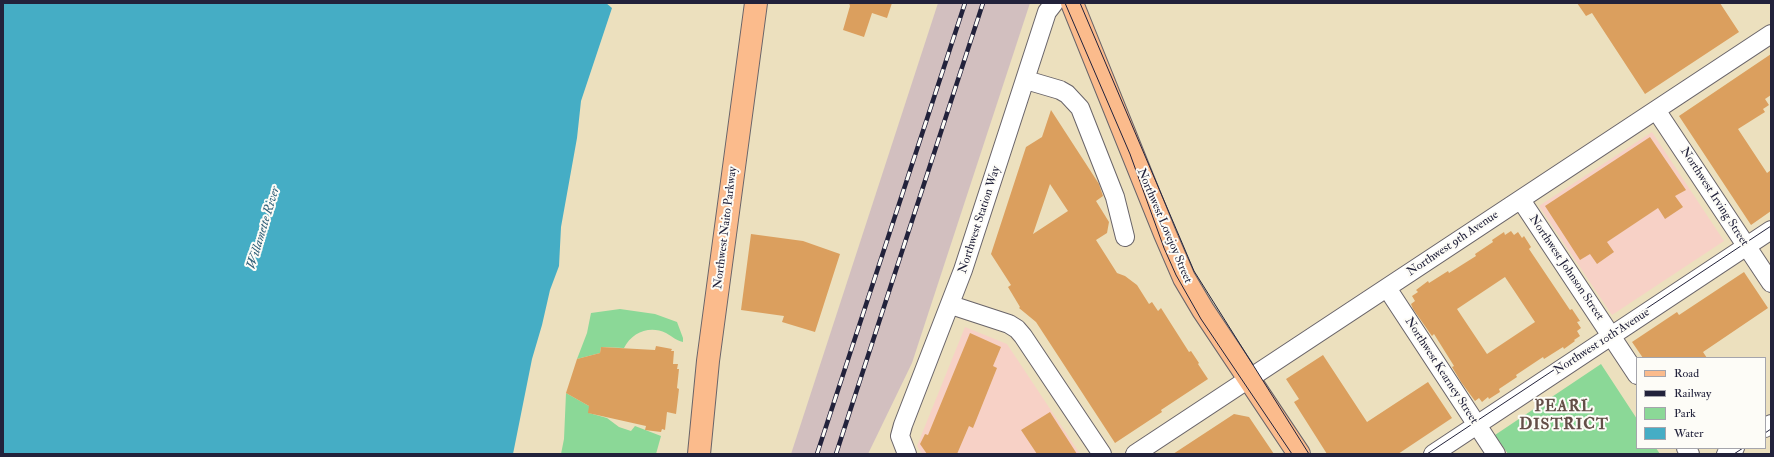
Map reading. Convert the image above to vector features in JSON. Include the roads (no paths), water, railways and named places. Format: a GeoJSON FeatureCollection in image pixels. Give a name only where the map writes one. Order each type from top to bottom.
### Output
{"type":"FeatureCollection","features":[{"type":"Feature","properties":{"kind":"main road","name":"Northwest Naito Parkway"},"geometry":{"type":"LineString","coordinates":[[699,454],[708,361],[756,3]]}},
{"type":"Feature","properties":{"kind":"main road","name":"Northwest Lovejoy Street"},"geometry":{"type":"LineString","coordinates":[[1072,3],[1182,273],[1194,296],[1299,454]]}},
{"type":"Feature","properties":{"kind":"street","name":"Northwest Station Way"},"geometry":{"type":"LineString","coordinates":[[907,454],[900,436],[903,425],[951,305],[1026,80],[1047,12],[1054,3]]}},
{"type":"Feature","properties":{"kind":"street","name":"Northwest 9th Avenue"},"geometry":{"type":"LineString","coordinates":[[1135,454],[1771,34]]}},
{"type":"Feature","properties":{"kind":"street"},"geometry":{"type":"LineString","coordinates":[[1026,80],[1060,90],[1067,94],[1080,108],[1115,197],[1125,238]]}},
{"type":"Feature","properties":{"kind":"street","name":"Northwest Irving Street"},"geometry":{"type":"LineString","coordinates":[[1656,110],[1771,283]]}},
{"type":"Feature","properties":{"kind":"street","name":"Northwest Johnson Street"},"geometry":{"type":"LineString","coordinates":[[1520,200],[1636,374]]}},
{"type":"Feature","properties":{"kind":"street","name":"Northwest 10th Avenue"},"geometry":{"type":"LineString","coordinates":[[1433,454],[1771,230]]}},
{"type":"Feature","properties":{"kind":"street","name":"Northwest Kearney Street"},"geometry":{"type":"LineString","coordinates":[[1387,288],[1496,454]]}},
{"type":"Feature","properties":{"kind":"street"},"geometry":{"type":"LineString","coordinates":[[951,305],[1009,324],[1017,329],[1102,454]]}},
{"type":"Feature","properties":{"kind":"water","name":"Willamette River"},"geometry":{"type":"Polygon","coordinates":[[[3,3],[606,3],[612,8],[581,101],[577,138],[561,227],[559,266],[550,290],[532,359],[513,454],[3,454],[3,3]]]}},
{"type":"Feature","properties":{"kind":"tram line"},"geometry":{"type":"LineString","coordinates":[[1065,3],[1130,154],[1164,248],[1176,275],[1201,319],[1292,454]]}},
{"type":"Feature","properties":{"kind":"tram line"},"geometry":{"type":"LineString","coordinates":[[1080,3],[1194,271],[1309,454]]}},
{"type":"Feature","properties":{"kind":"tram line"},"geometry":{"type":"LineString","coordinates":[[1427,454],[1771,226]]}},
{"type":"Feature","properties":{"kind":"tram line"},"geometry":{"type":"LineString","coordinates":[[1766,432],[1771,429]]}},
{"type":"Feature","properties":{"kind":"tram line"},"geometry":{"type":"LineString","coordinates":[[1734,454],[1742,449]]}},
{"type":"Feature","properties":{"kind":"railway"},"geometry":{"type":"LineString","coordinates":[[817,454],[965,3]]}},
{"type":"Feature","properties":{"kind":"railway"},"geometry":{"type":"LineString","coordinates":[[836,454],[983,3]]}},
{"type":"Feature","properties":{"kind":"district","name":"PEARL DISTRICT"},"geometry":{"type":"Point","coordinates":[1564,417]}}]}
